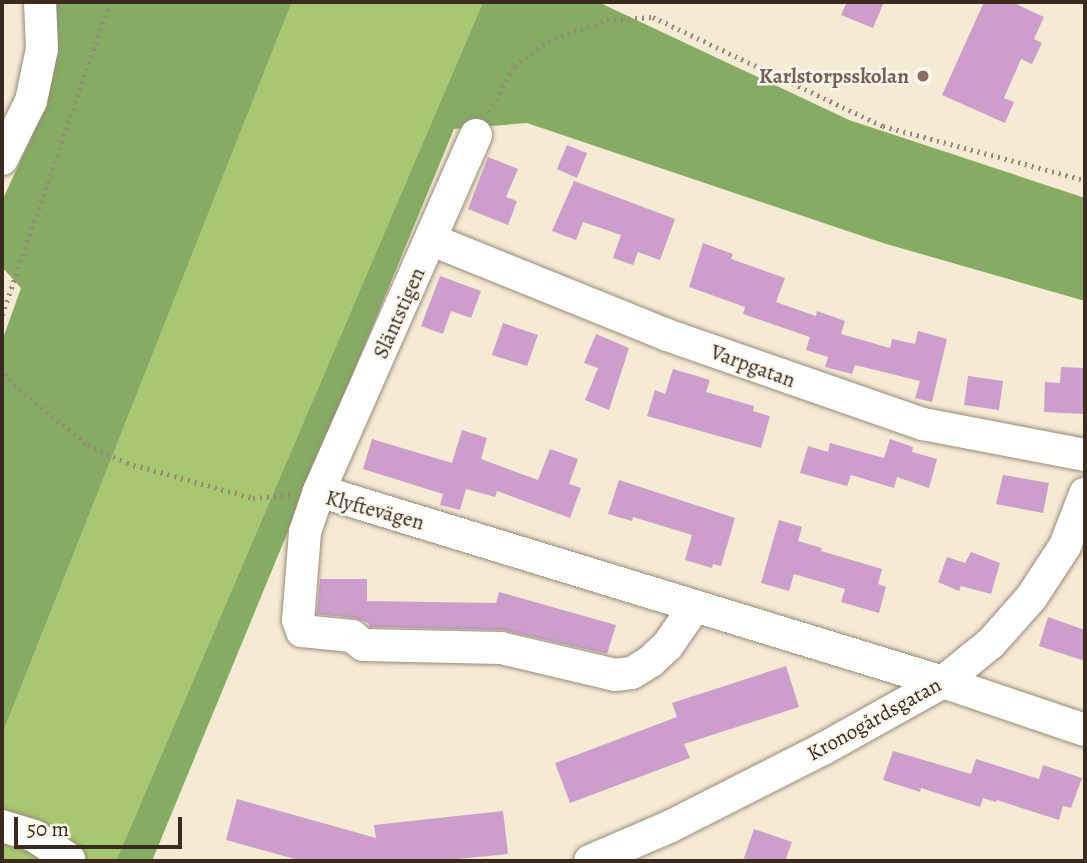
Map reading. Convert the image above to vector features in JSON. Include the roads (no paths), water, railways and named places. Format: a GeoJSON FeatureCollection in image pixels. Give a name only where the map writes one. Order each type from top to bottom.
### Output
{"type":"FeatureCollection","features":[{"type":"Feature","properties":{"kind":"street"},"geometry":{"type":"LineString","coordinates":[[2,159],[31,101],[42,49],[40,2]]}},
{"type":"Feature","properties":{"kind":"street","name":"Släntstigen"},"geometry":{"type":"LineString","coordinates":[[319,491],[432,240],[476,135]]}},
{"type":"Feature","properties":{"kind":"street","name":"Varpgatan"},"geometry":{"type":"LineString","coordinates":[[432,240],[667,335],[898,416],[923,424],[1085,455]]}},
{"type":"Feature","properties":{"kind":"street","name":"Klyftevägen"},"geometry":{"type":"LineString","coordinates":[[695,606],[668,645],[651,661],[632,673],[615,675],[501,648],[363,645],[352,636],[302,631],[298,620],[304,532],[319,491],[695,606],[943,682],[1085,730]]}},
{"type":"Feature","properties":{"kind":"street","name":"Kronogårdsgatan"},"geometry":{"type":"LineString","coordinates":[[590,861],[643,851],[943,682],[991,643],[1031,598],[1065,546],[1085,494]]}},
{"type":"Feature","properties":{"kind":"street"},"geometry":{"type":"LineString","coordinates":[[2,826],[34,836],[69,859]]}},
{"type":"Feature","properties":{"kind":"place","name":"Karlstorpsskolan"},"geometry":{"type":"Point","coordinates":[923,76]}}]}
